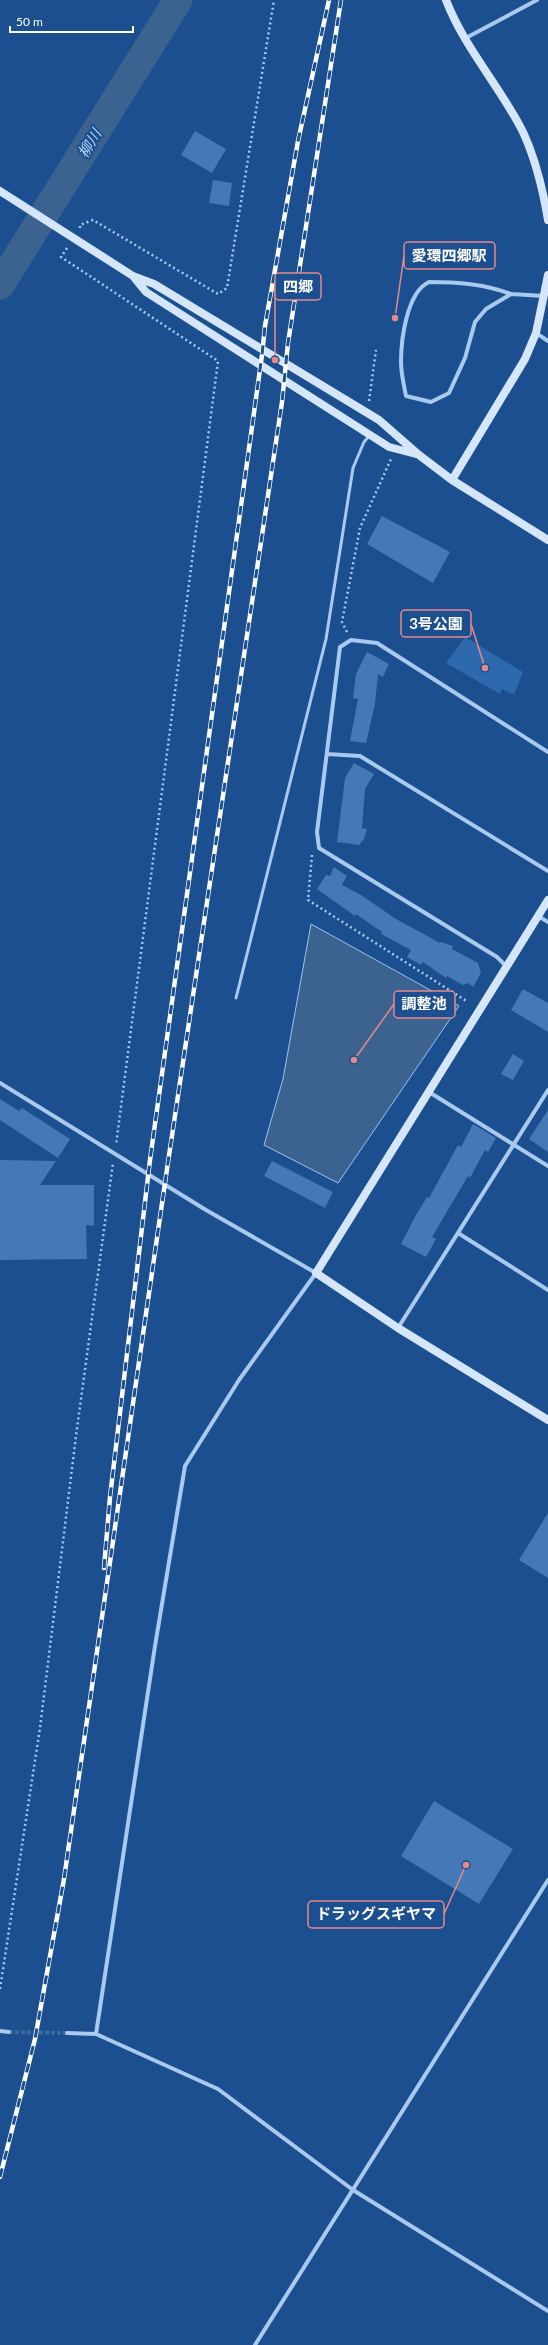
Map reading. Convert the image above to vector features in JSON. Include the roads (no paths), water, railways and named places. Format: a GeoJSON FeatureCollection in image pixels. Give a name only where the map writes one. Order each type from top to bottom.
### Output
{"type":"FeatureCollection","features":[{"type":"Feature","properties":{"kind":"street"},"geometry":{"type":"LineString","coordinates":[[446,0],[464,39],[523,132],[535,163],[548,220]]}},
{"type":"Feature","properties":{"kind":"street"},"geometry":{"type":"LineString","coordinates":[[464,39],[538,0]]}},
{"type":"Feature","properties":{"kind":"street"},"geometry":{"type":"LineString","coordinates":[[0,191],[66,235],[77,239],[132,276],[154,284],[379,420],[419,455],[452,480],[548,540]]}},
{"type":"Feature","properties":{"kind":"street"},"geometry":{"type":"LineString","coordinates":[[452,480],[513,382],[536,333],[548,275]]}},
{"type":"Feature","properties":{"kind":"street"},"geometry":{"type":"LineString","coordinates":[[132,276],[146,292],[371,434],[389,447],[419,455]]}},
{"type":"Feature","properties":{"kind":"street"},"geometry":{"type":"LineString","coordinates":[[511,294],[486,309],[475,322],[464,358],[449,393],[431,402],[406,396],[402,374],[402,355],[409,306],[422,286],[429,282],[453,282],[489,286],[511,294],[544,296]]}},
{"type":"Feature","properties":{"kind":"street"},"geometry":{"type":"LineString","coordinates":[[536,333],[548,341]]}},
{"type":"Feature","properties":{"kind":"street"},"geometry":{"type":"LineString","coordinates":[[506,967],[497,957],[319,848],[317,832],[340,647],[351,640],[377,643],[548,752]]}},
{"type":"Feature","properties":{"kind":"street"},"geometry":{"type":"LineString","coordinates":[[327,754],[360,756],[548,871]]}},
{"type":"Feature","properties":{"kind":"street"},"geometry":{"type":"LineString","coordinates":[[96,2034],[152,1662],[185,1466],[239,1380],[316,1273],[548,900]]}},
{"type":"Feature","properties":{"kind":"street"},"geometry":{"type":"LineString","coordinates":[[538,916],[548,922]]}},
{"type":"Feature","properties":{"kind":"street"},"geometry":{"type":"LineString","coordinates":[[0,1083],[115,1155],[316,1273],[398,1328],[548,1420]]}},
{"type":"Feature","properties":{"kind":"street"},"geometry":{"type":"LineString","coordinates":[[398,1328],[548,1090]]}},
{"type":"Feature","properties":{"kind":"street"},"geometry":{"type":"LineString","coordinates":[[428,1092],[548,1166]]}},
{"type":"Feature","properties":{"kind":"street"},"geometry":{"type":"LineString","coordinates":[[458,1233],[548,1290]]}},
{"type":"Feature","properties":{"kind":"street"},"geometry":{"type":"LineString","coordinates":[[255,2345],[548,1880]]}},
{"type":"Feature","properties":{"kind":"street"},"geometry":{"type":"LineString","coordinates":[[0,2031],[9,2032]]}},
{"type":"Feature","properties":{"kind":"street"},"geometry":{"type":"LineString","coordinates":[[67,2033],[96,2034],[218,2089],[353,2190],[548,2311]]}},
{"type":"Feature","properties":{"kind":"lane"},"geometry":{"type":"LineString","coordinates":[[236,998],[326,639],[353,468],[364,442],[371,434]]}},
{"type":"Feature","properties":{"kind":"waterway","name":"柳川"},"geometry":{"type":"LineString","coordinates":[[0,285],[178,0]]}},
{"type":"Feature","properties":{"kind":"tunnel"},"geometry":{"type":"LineString","coordinates":[[9,2032],[67,2033]]}},
{"type":"Feature","properties":{"kind":"railway"},"geometry":{"type":"LineString","coordinates":[[104,1568],[110,1497],[150,1160],[265,326],[298,141],[329,0]]}},
{"type":"Feature","properties":{"kind":"railway"},"geometry":{"type":"LineString","coordinates":[[0,2177],[35,2039],[64,1879],[167,1169],[282,402],[288,343],[341,0]]}},
{"type":"Feature","properties":{"kind":"place","name":"愛環四郷駅"},"geometry":{"type":"Point","coordinates":[395,318]}},
{"type":"Feature","properties":{"kind":"place","name":"四郷"},"geometry":{"type":"Point","coordinates":[275,360]}},
{"type":"Feature","properties":{"kind":"place","name":"3号公園"},"geometry":{"type":"Point","coordinates":[485,668]}},
{"type":"Feature","properties":{"kind":"place","name":"調整池"},"geometry":{"type":"Point","coordinates":[354,1060]}},
{"type":"Feature","properties":{"kind":"place","name":"ドラッグスギヤマ"},"geometry":{"type":"Point","coordinates":[466,1865]}}]}
